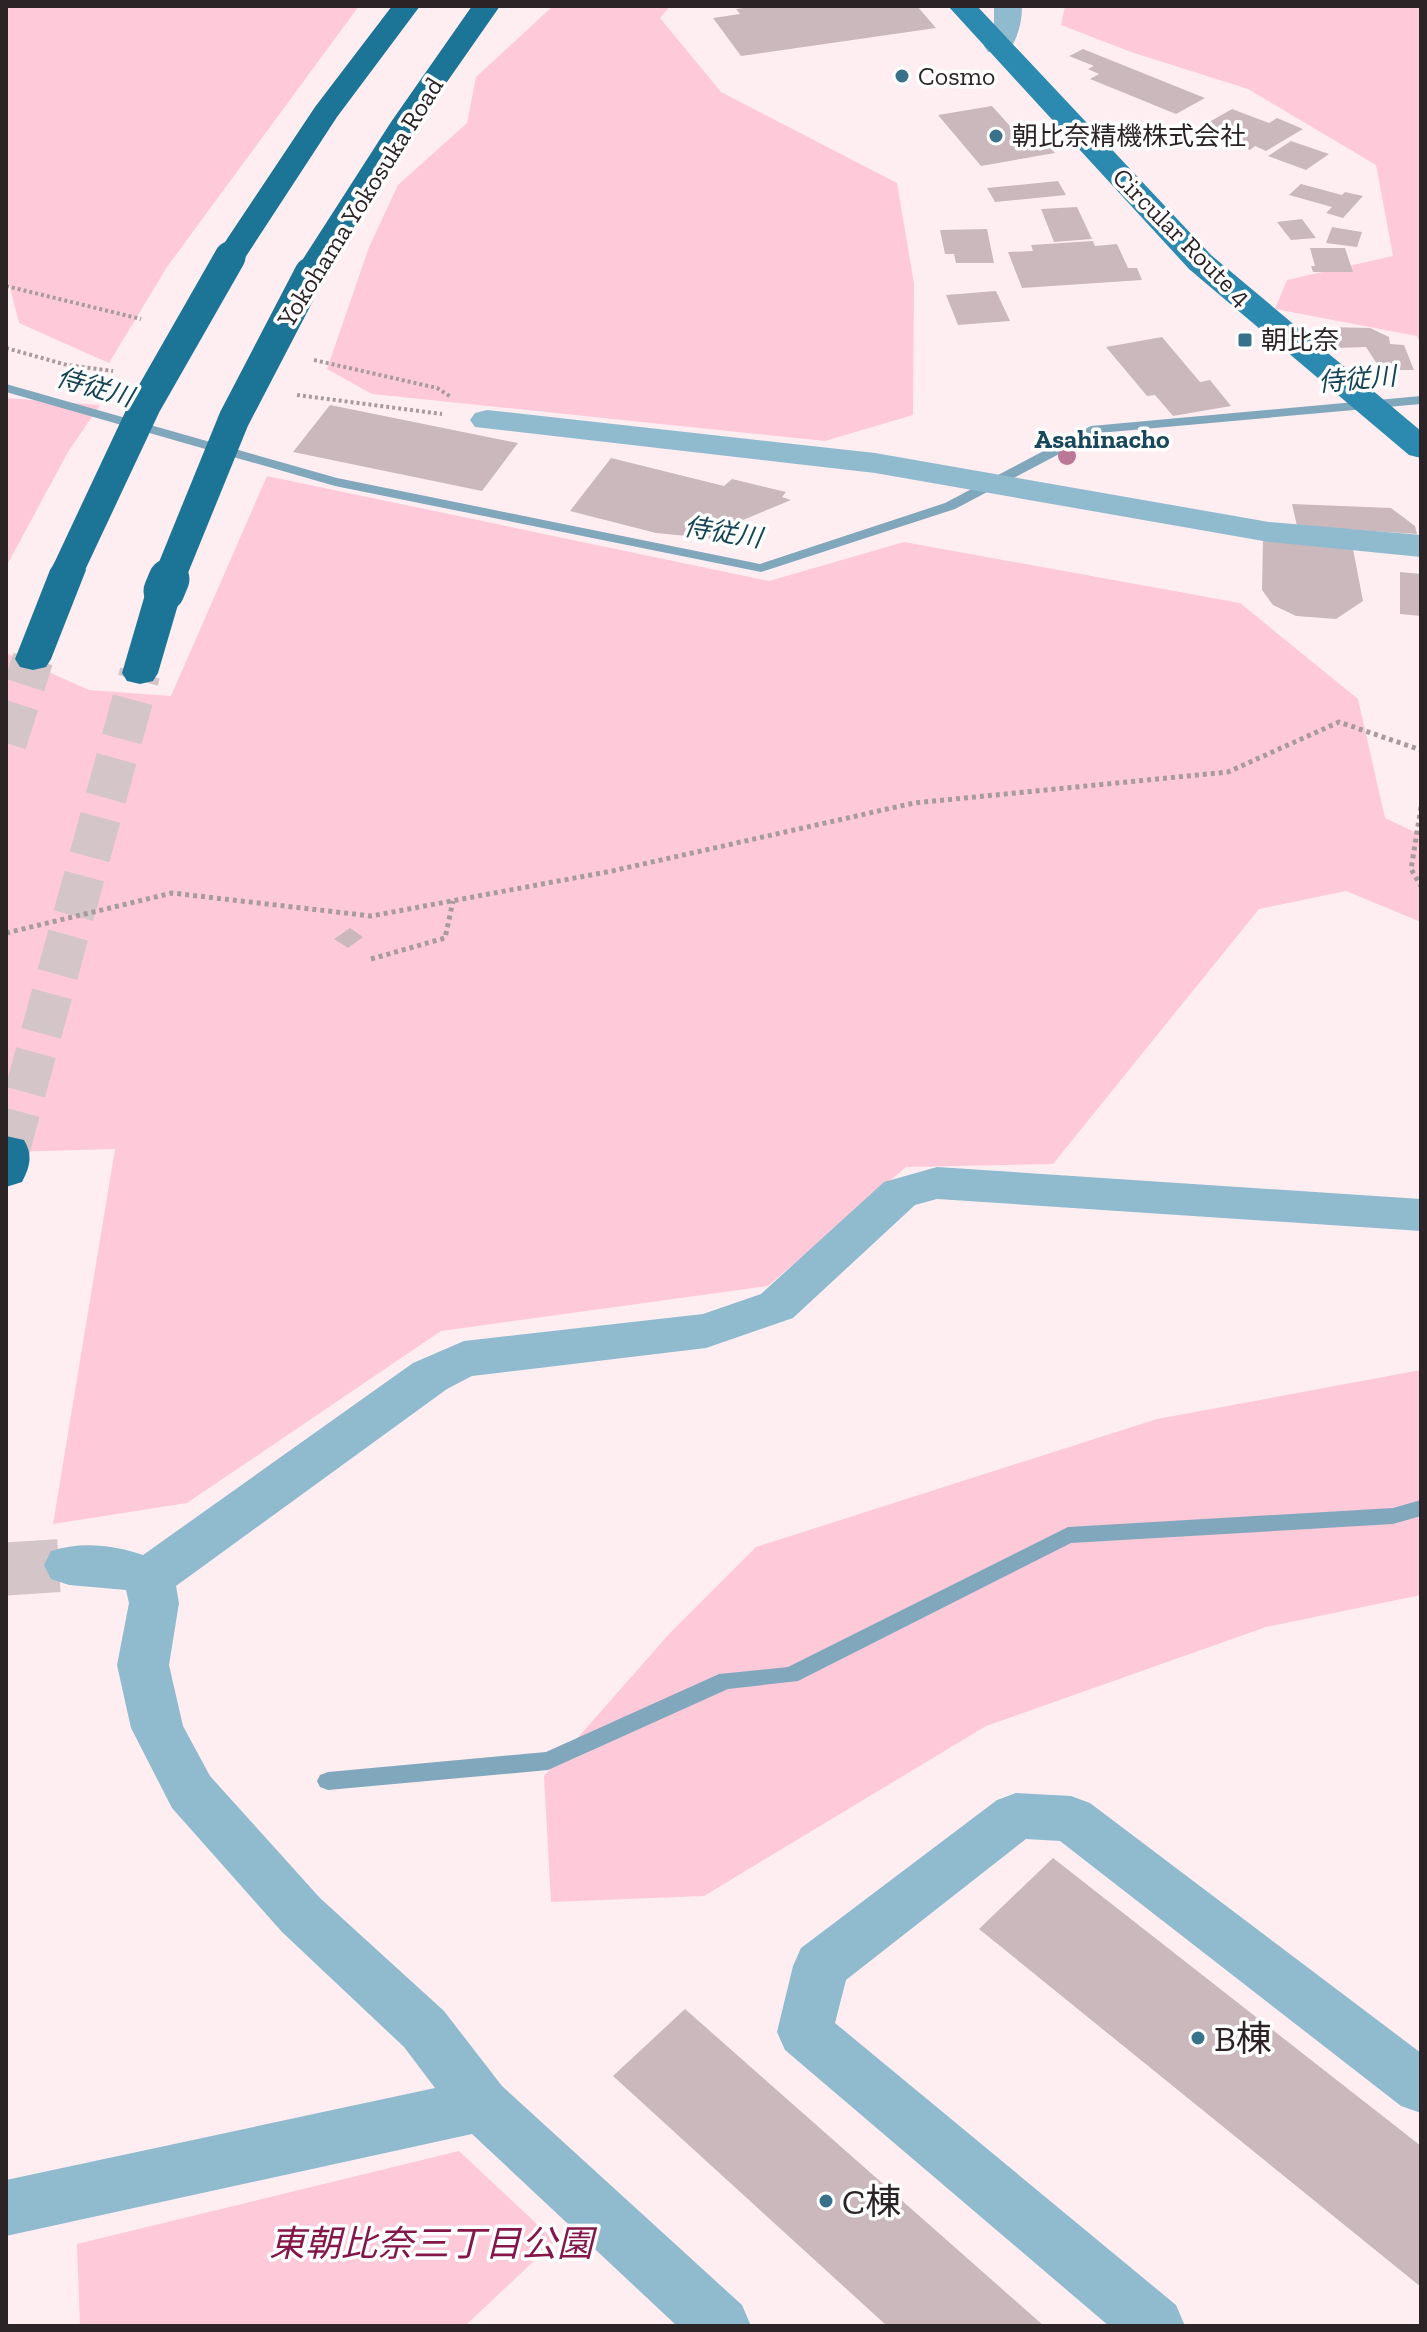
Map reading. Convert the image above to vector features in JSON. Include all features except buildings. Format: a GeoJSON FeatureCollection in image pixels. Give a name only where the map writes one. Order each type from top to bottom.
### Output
{"type":"FeatureCollection","features":[{"type":"Feature","properties":{"kind":"highway"},"geometry":{"type":"LineString","coordinates":[[33,659],[68,570],[146,404],[230,257],[325,113],[406,6]]}},
{"type":"Feature","properties":{"kind":"highway","name":"Yokohama Yokosuka Road"},"geometry":{"type":"LineString","coordinates":[[140,673],[164,591],[234,419],[310,273],[405,122],[486,6]]}},
{"type":"Feature","properties":{"kind":"main road","name":"Circular Route 4"},"geometry":{"type":"LineString","coordinates":[[962,6],[1200,262],[1421,448]]}},
{"type":"Feature","properties":{"kind":"street"},"geometry":{"type":"LineString","coordinates":[[998,46],[1008,23],[1008,6]]}},
{"type":"Feature","properties":{"kind":"street"},"geometry":{"type":"LineString","coordinates":[[487,420],[875,463],[1269,532],[1421,546]]}},
{"type":"Feature","properties":{"kind":"street"},"geometry":{"type":"LineString","coordinates":[[149,1578],[430,1376],[453,1364],[499,1352],[706,1331],[743,1320],[777,1306],[900,1193],[919,1186],[937,1183],[1421,1215]]}},
{"type":"Feature","properties":{"kind":"street"},"geometry":{"type":"LineString","coordinates":[[69,1565],[122,1568],[149,1578]]}},
{"type":"Feature","properties":{"kind":"street"},"geometry":{"type":"LineString","coordinates":[[149,1578],[154,1603],[143,1665],[157,1728],[191,1792],[301,1915],[424,2029],[482,2105],[721,2326]]}},
{"type":"Feature","properties":{"kind":"street"},"geometry":{"type":"LineString","coordinates":[[1155,2326],[805,2032],[821,1966],[1016,1816],[1071,1819],[1421,2087]]}},
{"type":"Feature","properties":{"kind":"street"},"geometry":{"type":"LineString","coordinates":[[18,2206],[482,2105]]}},
{"type":"Feature","properties":{"kind":"path"},"geometry":{"type":"LineString","coordinates":[[6,933],[172,893],[371,916],[612,871],[914,803],[1228,772],[1339,722],[1421,750]]}},
{"type":"Feature","properties":{"kind":"path"},"geometry":{"type":"LineString","coordinates":[[1421,807],[1411,869],[1421,886]]}},
{"type":"Feature","properties":{"kind":"path"},"geometry":{"type":"LineString","coordinates":[[371,959],[445,938],[453,901]]}},
{"type":"Feature","properties":{"kind":"green space"},"geometry":{"type":"Polygon","coordinates":[[[6,6],[359,6],[167,267],[109,363],[19,323],[6,272],[6,6]]]}},
{"type":"Feature","properties":{"kind":"green space"},"geometry":{"type":"Polygon","coordinates":[[[553,6],[670,6],[660,18],[721,92],[897,183],[914,284],[913,415],[825,441],[372,394],[327,369],[369,247],[398,185],[467,123],[476,77],[553,6]]]}},
{"type":"Feature","properties":{"kind":"green space"},"geometry":{"type":"Polygon","coordinates":[[[1065,6],[1421,6],[1421,347],[1417,336],[1275,309],[1287,280],[1393,256],[1376,165],[1248,89],[1131,52],[1061,25],[1065,6]]]}},
{"type":"Feature","properties":{"kind":"green space"},"geometry":{"type":"Polygon","coordinates":[[[6,398],[100,405],[68,452],[6,567],[6,398]]]}},
{"type":"Feature","properties":{"kind":"green space"},"geometry":{"type":"Polygon","coordinates":[[[267,476],[769,581],[904,542],[1240,603],[1358,699],[1385,818],[1421,835],[1421,922],[1346,891],[1259,909],[1053,1164],[906,1167],[768,1286],[441,1331],[187,1503],[53,1524],[115,1149],[6,1152],[6,653],[89,690],[171,696],[267,476]]]}},
{"type":"Feature","properties":{"kind":"green space"},"geometry":{"type":"Polygon","coordinates":[[[1421,1370],[1421,1595],[1266,1627],[986,1726],[704,1896],[551,1902],[544,1776],[669,1634],[756,1547],[1157,1419],[1421,1370]]]}},
{"type":"Feature","properties":{"kind":"green space","name":"東朝比奈三丁目公園"},"geometry":{"type":"Polygon","coordinates":[[[459,2151],[555,2241],[465,2326],[80,2326],[77,2244],[459,2151]]]}},
{"type":"Feature","properties":{"kind":"waterway","name":"侍従川"},"geometry":{"type":"LineString","coordinates":[[6,388],[335,482],[761,568],[950,506],[1096,429],[1421,400]]}},
{"type":"Feature","properties":{"kind":"waterway"},"geometry":{"type":"LineString","coordinates":[[328,1781],[548,1761],[726,1680],[791,1675],[1068,1535],[1393,1516],[1421,1508]]}},
{"type":"Feature","properties":{"kind":"tunnel"},"geometry":{"type":"LineString","coordinates":[[6,743],[33,659]]}},
{"type":"Feature","properties":{"kind":"tunnel"},"geometry":{"type":"LineString","coordinates":[[9,1151],[140,673]]}},
{"type":"Feature","properties":{"kind":"tunnel"},"geometry":{"type":"LineString","coordinates":[[6,1569],[69,1565]]}},
{"type":"Feature","properties":{"kind":"place","name":"Cosmo"},"geometry":{"type":"Point","coordinates":[902,76]}},
{"type":"Feature","properties":{"kind":"place","name":"朝比奈精機株式会社"},"geometry":{"type":"Point","coordinates":[996,136]}},
{"type":"Feature","properties":{"kind":"place","name":"朝比奈"},"geometry":{"type":"Point","coordinates":[1245,340]}},
{"type":"Feature","properties":{"kind":"place","name":"B棟"},"geometry":{"type":"Point","coordinates":[1198,2038]}},
{"type":"Feature","properties":{"kind":"place","name":"C棟"},"geometry":{"type":"Point","coordinates":[826,2201]}},
{"type":"Feature","properties":{"kind":"district","name":"Asahinacho"},"geometry":{"type":"Point","coordinates":[1102,439]}}]}
